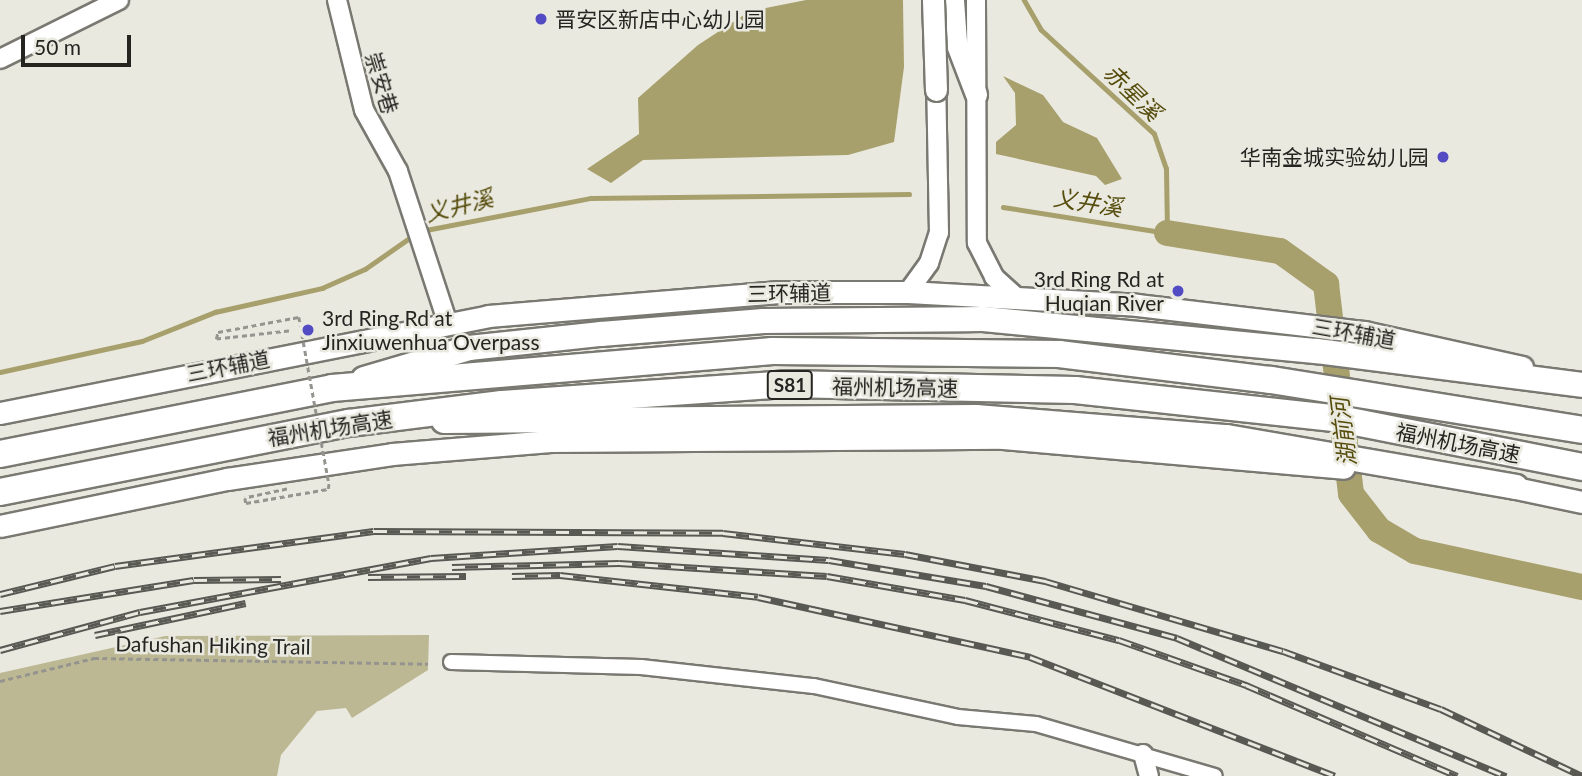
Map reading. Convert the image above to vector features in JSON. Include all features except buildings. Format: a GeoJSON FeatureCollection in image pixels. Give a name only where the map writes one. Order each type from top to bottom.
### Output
{"type":"FeatureCollection","features":[{"type":"Feature","properties":{"kind":"highway"},"geometry":{"type":"LineString","coordinates":[[332,388],[469,348],[763,321],[983,319],[1317,351],[1377,361],[1582,383]]}},
{"type":"Feature","properties":{"kind":"highway","name":"福州机场高速"},"geometry":{"type":"LineString","coordinates":[[0,454],[332,388],[772,351],[1059,354],[1271,380],[1582,430]]}},
{"type":"Feature","properties":{"kind":"highway","name":"福州机场高速"},"geometry":{"type":"LineString","coordinates":[[0,492],[349,423],[502,404],[786,384],[1075,390],[1340,419],[1582,467]]}},
{"type":"Feature","properties":{"kind":"highway"},"geometry":{"type":"LineString","coordinates":[[349,423],[976,417],[1227,437],[1326,458],[1516,487]]}},
{"type":"Feature","properties":{"kind":"main road"},"geometry":{"type":"LineString","coordinates":[[934,0],[936,90]]}},
{"type":"Feature","properties":{"kind":"main road"},"geometry":{"type":"LineString","coordinates":[[953,0],[956,42],[976,94]]}},
{"type":"Feature","properties":{"kind":"main road","name":"三环辅道"},"geometry":{"type":"LineString","coordinates":[[0,412],[448,324],[710,295],[908,292],[1017,298],[1306,324],[1364,332],[1582,383]]}},
{"type":"Feature","properties":{"kind":"main road"},"geometry":{"type":"LineString","coordinates":[[0,526],[337,462],[550,442],[1003,438],[1326,458]]}},
{"type":"Feature","properties":{"kind":"main road"},"geometry":{"type":"LineString","coordinates":[[1516,487],[1582,502]]}},
{"type":"Feature","properties":{"kind":"street"},"geometry":{"type":"LineString","coordinates":[[0,59],[119,0]]}},
{"type":"Feature","properties":{"kind":"street","name":"崇安巷"},"geometry":{"type":"LineString","coordinates":[[337,0],[364,110],[394,163],[448,324]]}},
{"type":"Feature","properties":{"kind":"street"},"geometry":{"type":"LineString","coordinates":[[976,0],[977,243],[986,265],[1017,298]]}},
{"type":"Feature","properties":{"kind":"street"},"geometry":{"type":"LineString","coordinates":[[908,292],[935,251],[939,212],[936,90]]}},
{"type":"Feature","properties":{"kind":"street"},"geometry":{"type":"LineString","coordinates":[[451,662],[641,667],[814,686],[958,717],[1036,724],[1215,776]]}},
{"type":"Feature","properties":{"kind":"street"},"geometry":{"type":"LineString","coordinates":[[1147,755],[1149,776]]}},
{"type":"Feature","properties":{"kind":"street"},"geometry":{"type":"LineString","coordinates":[[1147,755],[1158,776]]}},
{"type":"Feature","properties":{"kind":"path"},"geometry":{"type":"LineString","coordinates":[[289,331],[216,338],[218,332],[299,317],[328,489],[246,503],[245,498],[316,484]]}},
{"type":"Feature","properties":{"kind":"path","name":"Dafushan Hiking Trail"},"geometry":{"type":"LineString","coordinates":[[0,681],[94,658],[428,664]]}},
{"type":"Feature","properties":{"kind":"shaded area"},"geometry":{"type":"Polygon","coordinates":[[[806,0],[903,0],[904,67],[894,142],[848,155],[643,160],[611,183],[587,169],[639,134],[638,98],[698,45],[750,11],[806,0]]]}},
{"type":"Feature","properties":{"kind":"shaded area"},"geometry":{"type":"Polygon","coordinates":[[[1003,76],[1043,95],[1063,122],[1097,138],[1122,179],[1105,185],[1096,176],[996,154],[996,142],[1016,125],[1015,93],[1003,76]]]}},
{"type":"Feature","properties":{"kind":"shaded area"},"geometry":{"type":"Polygon","coordinates":[[[429,635],[428,670],[352,718],[346,708],[317,711],[281,755],[277,776],[0,776],[0,673],[165,636],[429,635]]]}},
{"type":"Feature","properties":{"kind":"waterway","name":"赤星溪"},"geometry":{"type":"LineString","coordinates":[[1003,207],[1167,233],[1166,169],[1154,134],[1041,30],[1024,0]]}},
{"type":"Feature","properties":{"kind":"waterway","name":"义井溪"},"geometry":{"type":"LineString","coordinates":[[421,231],[591,198],[909,194]]}},
{"type":"Feature","properties":{"kind":"waterway","name":"湖前河"},"geometry":{"type":"LineString","coordinates":[[1167,233],[1280,251],[1326,284],[1351,494],[1379,530],[1415,551],[1582,587]]}},
{"type":"Feature","properties":{"kind":"waterway","name":"义井溪"},"geometry":{"type":"LineString","coordinates":[[0,372],[142,341],[215,312],[322,288],[365,269],[414,235]]}},
{"type":"Feature","properties":{"kind":"railway"},"geometry":{"type":"LineString","coordinates":[[0,594],[115,566],[374,531],[723,533],[905,554],[1045,581],[1283,651],[1441,709],[1582,776]]}},
{"type":"Feature","properties":{"kind":"railway"},"geometry":{"type":"LineString","coordinates":[[0,650],[140,612],[431,558],[618,546],[829,560],[986,586],[1177,638],[1506,776]]}},
{"type":"Feature","properties":{"kind":"railway"},"geometry":{"type":"LineString","coordinates":[[452,567],[619,563],[827,576],[965,600],[1119,640],[1246,685],[1457,776]]}},
{"type":"Feature","properties":{"kind":"railway"},"geometry":{"type":"LineString","coordinates":[[512,576],[560,575],[758,597],[1030,657],[1335,776]]}},
{"type":"Feature","properties":{"kind":"railway"},"geometry":{"type":"LineString","coordinates":[[368,577],[466,576]]}},
{"type":"Feature","properties":{"kind":"railway"},"geometry":{"type":"LineString","coordinates":[[0,611],[194,580],[281,579]]}},
{"type":"Feature","properties":{"kind":"railway"},"geometry":{"type":"LineString","coordinates":[[95,635],[246,603]]}},
{"type":"Feature","properties":{"kind":"place","name":"晋安区新店中心幼儿园"},"geometry":{"type":"Point","coordinates":[541,19]}},
{"type":"Feature","properties":{"kind":"place","name":"华南金城实验幼儿园"},"geometry":{"type":"Point","coordinates":[1443,157]}},
{"type":"Feature","properties":{"kind":"place","name":"3rd Ring Rd at Huqian River"},"geometry":{"type":"Point","coordinates":[1178,291]}},
{"type":"Feature","properties":{"kind":"place","name":"3rd Ring Rd at Jinxiuwenhua Overpass"},"geometry":{"type":"Point","coordinates":[308,330]}}]}
